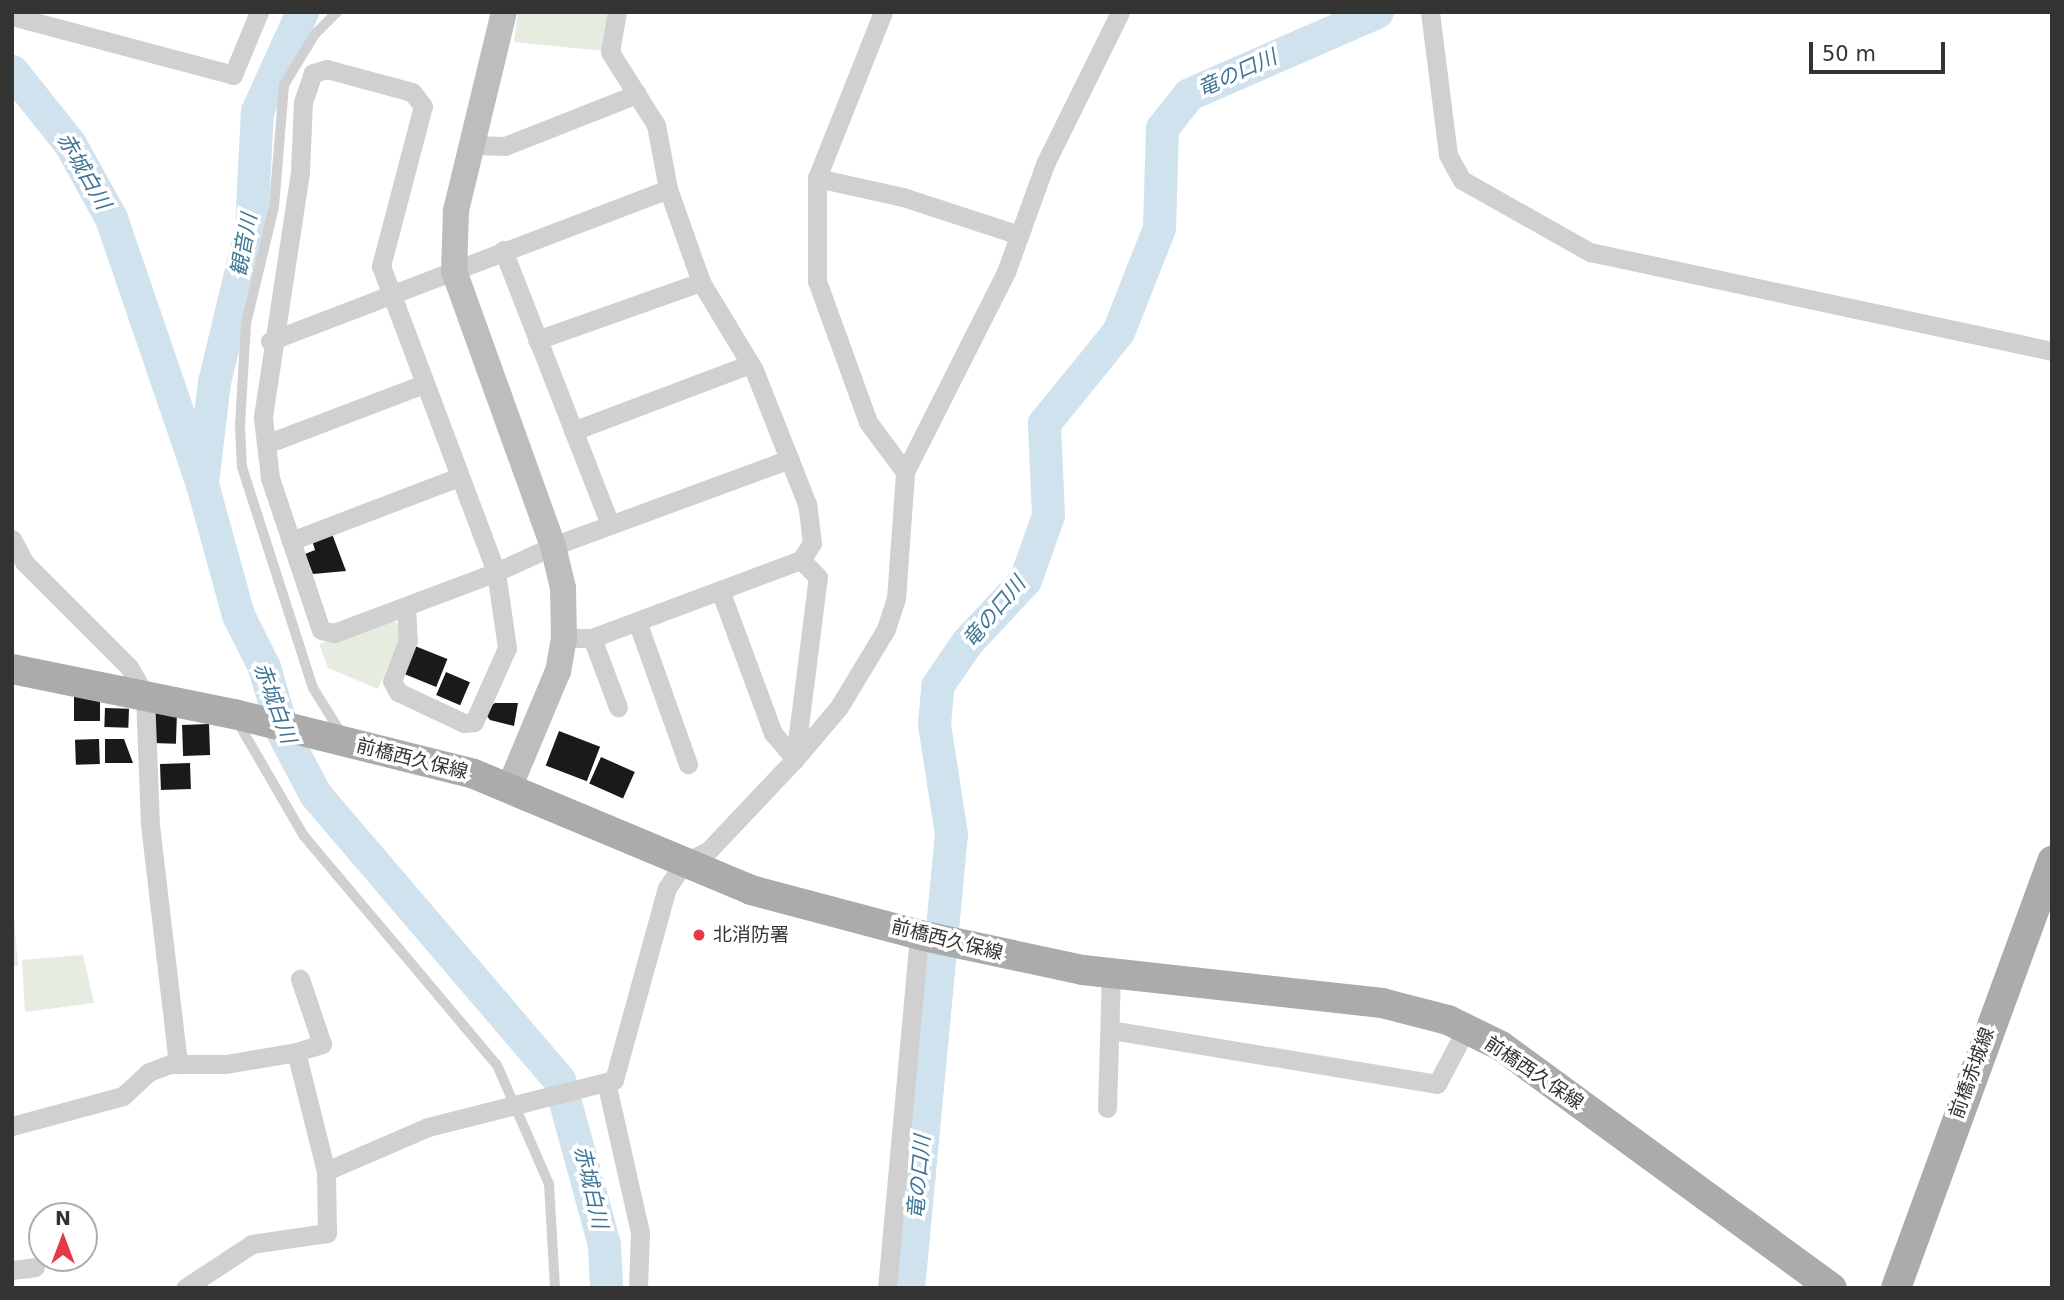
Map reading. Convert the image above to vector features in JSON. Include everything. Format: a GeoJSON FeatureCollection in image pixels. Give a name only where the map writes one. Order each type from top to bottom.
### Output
{"type":"FeatureCollection","features":[{"type":"Feature","properties":{"kind":"main road","name":"前橋西久保線"},"geometry":{"type":"LineString","coordinates":[[12,669],[236,715],[344,741],[509,788],[751,890],[922,935],[1111,974],[1382,1003],[1466,1029],[1501,1046],[1832,1288]]}},
{"type":"Feature","properties":{"kind":"main road","name":"前橋赤城線"},"geometry":{"type":"LineString","coordinates":[[1896,1288],[2052,861]]}},
{"type":"Feature","properties":{"kind":"street"},"geometry":{"type":"LineString","coordinates":[[12,16],[233,75],[260,12]]}},
{"type":"Feature","properties":{"kind":"street"},"geometry":{"type":"LineString","coordinates":[[504,12],[456,211],[454,271],[553,545],[563,588],[564,638],[558,670],[509,788]]}},
{"type":"Feature","properties":{"kind":"street"},"geometry":{"type":"LineString","coordinates":[[564,638],[592,638],[801,560],[812,543],[790,459],[750,364],[701,282],[668,189],[656,124],[610,52],[617,12]]}},
{"type":"Feature","properties":{"kind":"street"},"geometry":{"type":"LineString","coordinates":[[883,12],[817,178],[817,281],[868,422],[905,472]]}},
{"type":"Feature","properties":{"kind":"street"},"geometry":{"type":"LineString","coordinates":[[638,1288],[640,1233],[603,1087],[667,888],[684,863],[709,850],[795,759],[839,707],[886,629],[896,599],[905,472],[946,398],[1019,235],[1045,164],[1120,12]]}},
{"type":"Feature","properties":{"kind":"street"},"geometry":{"type":"LineString","coordinates":[[1430,12],[1448,155],[1462,180],[1590,252],[2052,351]]}},
{"type":"Feature","properties":{"kind":"street"},"geometry":{"type":"LineString","coordinates":[[406,606],[408,640],[392,681],[398,692],[464,723],[474,722],[507,648],[496,572],[388,295],[381,267],[422,106],[412,92],[327,69],[313,73],[303,102],[300,172],[270,341],[266,444],[270,478],[321,630],[334,633],[496,572],[553,545],[790,459]]}},
{"type":"Feature","properties":{"kind":"street"},"geometry":{"type":"LineString","coordinates":[[474,145],[505,146],[637,94]]}},
{"type":"Feature","properties":{"kind":"street"},"geometry":{"type":"LineString","coordinates":[[817,178],[903,197],[1019,235]]}},
{"type":"Feature","properties":{"kind":"street"},"geometry":{"type":"LineString","coordinates":[[270,341],[668,189]]}},
{"type":"Feature","properties":{"kind":"street"},"geometry":{"type":"LineString","coordinates":[[503,250],[610,524]]}},
{"type":"Feature","properties":{"kind":"street"},"geometry":{"type":"LineString","coordinates":[[537,340],[701,282]]}},
{"type":"Feature","properties":{"kind":"street"},"geometry":{"type":"LineString","coordinates":[[573,431],[750,364]]}},
{"type":"Feature","properties":{"kind":"street"},"geometry":{"type":"LineString","coordinates":[[266,444],[424,384]]}},
{"type":"Feature","properties":{"kind":"street"},"geometry":{"type":"LineString","coordinates":[[291,541],[460,477]]}},
{"type":"Feature","properties":{"kind":"street"},"geometry":{"type":"LineString","coordinates":[[12,539],[24,562],[128,667],[145,695],[150,825],[178,1064]]}},
{"type":"Feature","properties":{"kind":"street"},"geometry":{"type":"LineString","coordinates":[[795,759],[818,577],[801,560]]}},
{"type":"Feature","properties":{"kind":"street"},"geometry":{"type":"LineString","coordinates":[[720,590],[773,733],[795,759]]}},
{"type":"Feature","properties":{"kind":"street"},"geometry":{"type":"LineString","coordinates":[[637,621],[688,764]]}},
{"type":"Feature","properties":{"kind":"street"},"geometry":{"type":"LineString","coordinates":[[592,638],[618,707]]}},
{"type":"Feature","properties":{"kind":"street"},"geometry":{"type":"LineString","coordinates":[[887,1288],[922,935]]}},
{"type":"Feature","properties":{"kind":"street"},"geometry":{"type":"LineString","coordinates":[[1107,1108],[1111,974]]}},
{"type":"Feature","properties":{"kind":"street"},"geometry":{"type":"LineString","coordinates":[[12,1126],[123,1096],[149,1072],[178,1064],[226,1064],[296,1052],[322,1044],[300,979]]}},
{"type":"Feature","properties":{"kind":"street"},"geometry":{"type":"LineString","coordinates":[[1111,1030],[1437,1084],[1466,1029]]}},
{"type":"Feature","properties":{"kind":"street"},"geometry":{"type":"LineString","coordinates":[[185,1288],[252,1244],[327,1233],[326,1171],[296,1052]]}},
{"type":"Feature","properties":{"kind":"street"},"geometry":{"type":"LineString","coordinates":[[326,1171],[428,1127],[514,1101],[603,1087]]}},
{"type":"Feature","properties":{"kind":"lane"},"geometry":{"type":"LineString","coordinates":[[337,12],[315,34],[284,85],[274,206],[246,324],[240,425],[242,467],[313,688],[344,741]]}},
{"type":"Feature","properties":{"kind":"lane"},"geometry":{"type":"LineString","coordinates":[[236,715],[304,836],[497,1065],[538,1147],[549,1184],[555,1288]]}},
{"type":"Feature","properties":{"kind":"shaded area"},"geometry":{"type":"Polygon","coordinates":[[[518,12],[609,12],[603,51],[514,42],[518,12]]]}},
{"type":"Feature","properties":{"kind":"shaded area"},"geometry":{"type":"Polygon","coordinates":[[[391,620],[401,625],[400,638],[378,689],[328,668],[319,644],[391,620]]]}},
{"type":"Feature","properties":{"kind":"shaded area"},"geometry":{"type":"Polygon","coordinates":[[[12,890],[18,966],[12,966],[12,890]]]}},
{"type":"Feature","properties":{"kind":"shaded area"},"geometry":{"type":"Polygon","coordinates":[[[83,955],[94,1003],[25,1012],[22,960],[83,955]]]}},
{"type":"Feature","properties":{"kind":"building"},"geometry":{"type":"Polygon","coordinates":[[[331,531],[346,571],[313,574],[305,554],[315,550],[311,537],[331,531]]]}},
{"type":"Feature","properties":{"kind":"building"},"geometry":{"type":"Polygon","coordinates":[[[415,646],[447,659],[436,687],[404,674],[415,646]]]}},
{"type":"Feature","properties":{"kind":"building"},"geometry":{"type":"Polygon","coordinates":[[[446,672],[470,682],[460,705],[436,695],[446,672]]]}},
{"type":"Feature","properties":{"kind":"building"},"geometry":{"type":"Polygon","coordinates":[[[74,696],[100,696],[100,721],[74,721],[74,696]]]}},
{"type":"Feature","properties":{"kind":"building"},"geometry":{"type":"Polygon","coordinates":[[[495,703],[518,703],[514,726],[490,720],[483,711],[495,703]]]}},
{"type":"Feature","properties":{"kind":"building"},"geometry":{"type":"Polygon","coordinates":[[[105,708],[129,709],[128,728],[104,727],[105,708]]]}},
{"type":"Feature","properties":{"kind":"building"},"geometry":{"type":"Polygon","coordinates":[[[153,712],[177,713],[176,744],[152,743],[153,712]]]}},
{"type":"Feature","properties":{"kind":"building"},"geometry":{"type":"Polygon","coordinates":[[[209,724],[210,755],[183,756],[182,725],[209,724]]]}},
{"type":"Feature","properties":{"kind":"building"},"geometry":{"type":"Polygon","coordinates":[[[559,731],[600,747],[587,781],[546,766],[559,731]]]}},
{"type":"Feature","properties":{"kind":"building"},"geometry":{"type":"Polygon","coordinates":[[[99,739],[100,764],[76,765],[75,740],[99,739]]]}},
{"type":"Feature","properties":{"kind":"building"},"geometry":{"type":"Polygon","coordinates":[[[105,739],[124,739],[133,763],[105,763],[105,739]]]}},
{"type":"Feature","properties":{"kind":"building"},"geometry":{"type":"Polygon","coordinates":[[[601,757],[635,772],[623,799],[589,783],[601,757]]]}},
{"type":"Feature","properties":{"kind":"building"},"geometry":{"type":"Polygon","coordinates":[[[190,763],[191,789],[161,790],[160,764],[190,763]]]}},
{"type":"Feature","properties":{"kind":"waterway","name":"観音川"},"geometry":{"type":"LineString","coordinates":[[203,474],[214,382],[251,228],[257,111],[302,12]]}},
{"type":"Feature","properties":{"kind":"waterway","name":"竜の口川"},"geometry":{"type":"LineString","coordinates":[[908,1288],[951,834],[934,724],[937,686],[967,642],[1025,580],[1048,515],[1044,423],[1118,332],[1159,228],[1162,128],[1189,94],[1377,12]]}},
{"type":"Feature","properties":{"kind":"waterway","name":"赤城白川"},"geometry":{"type":"LineString","coordinates":[[12,71],[70,144],[111,218],[202,484],[238,615],[264,667],[283,733],[315,794],[559,1080],[604,1244],[606,1288]]}},
{"type":"Feature","properties":{"kind":"place","name":"北消防署"},"geometry":{"type":"Point","coordinates":[699,935]}}]}
